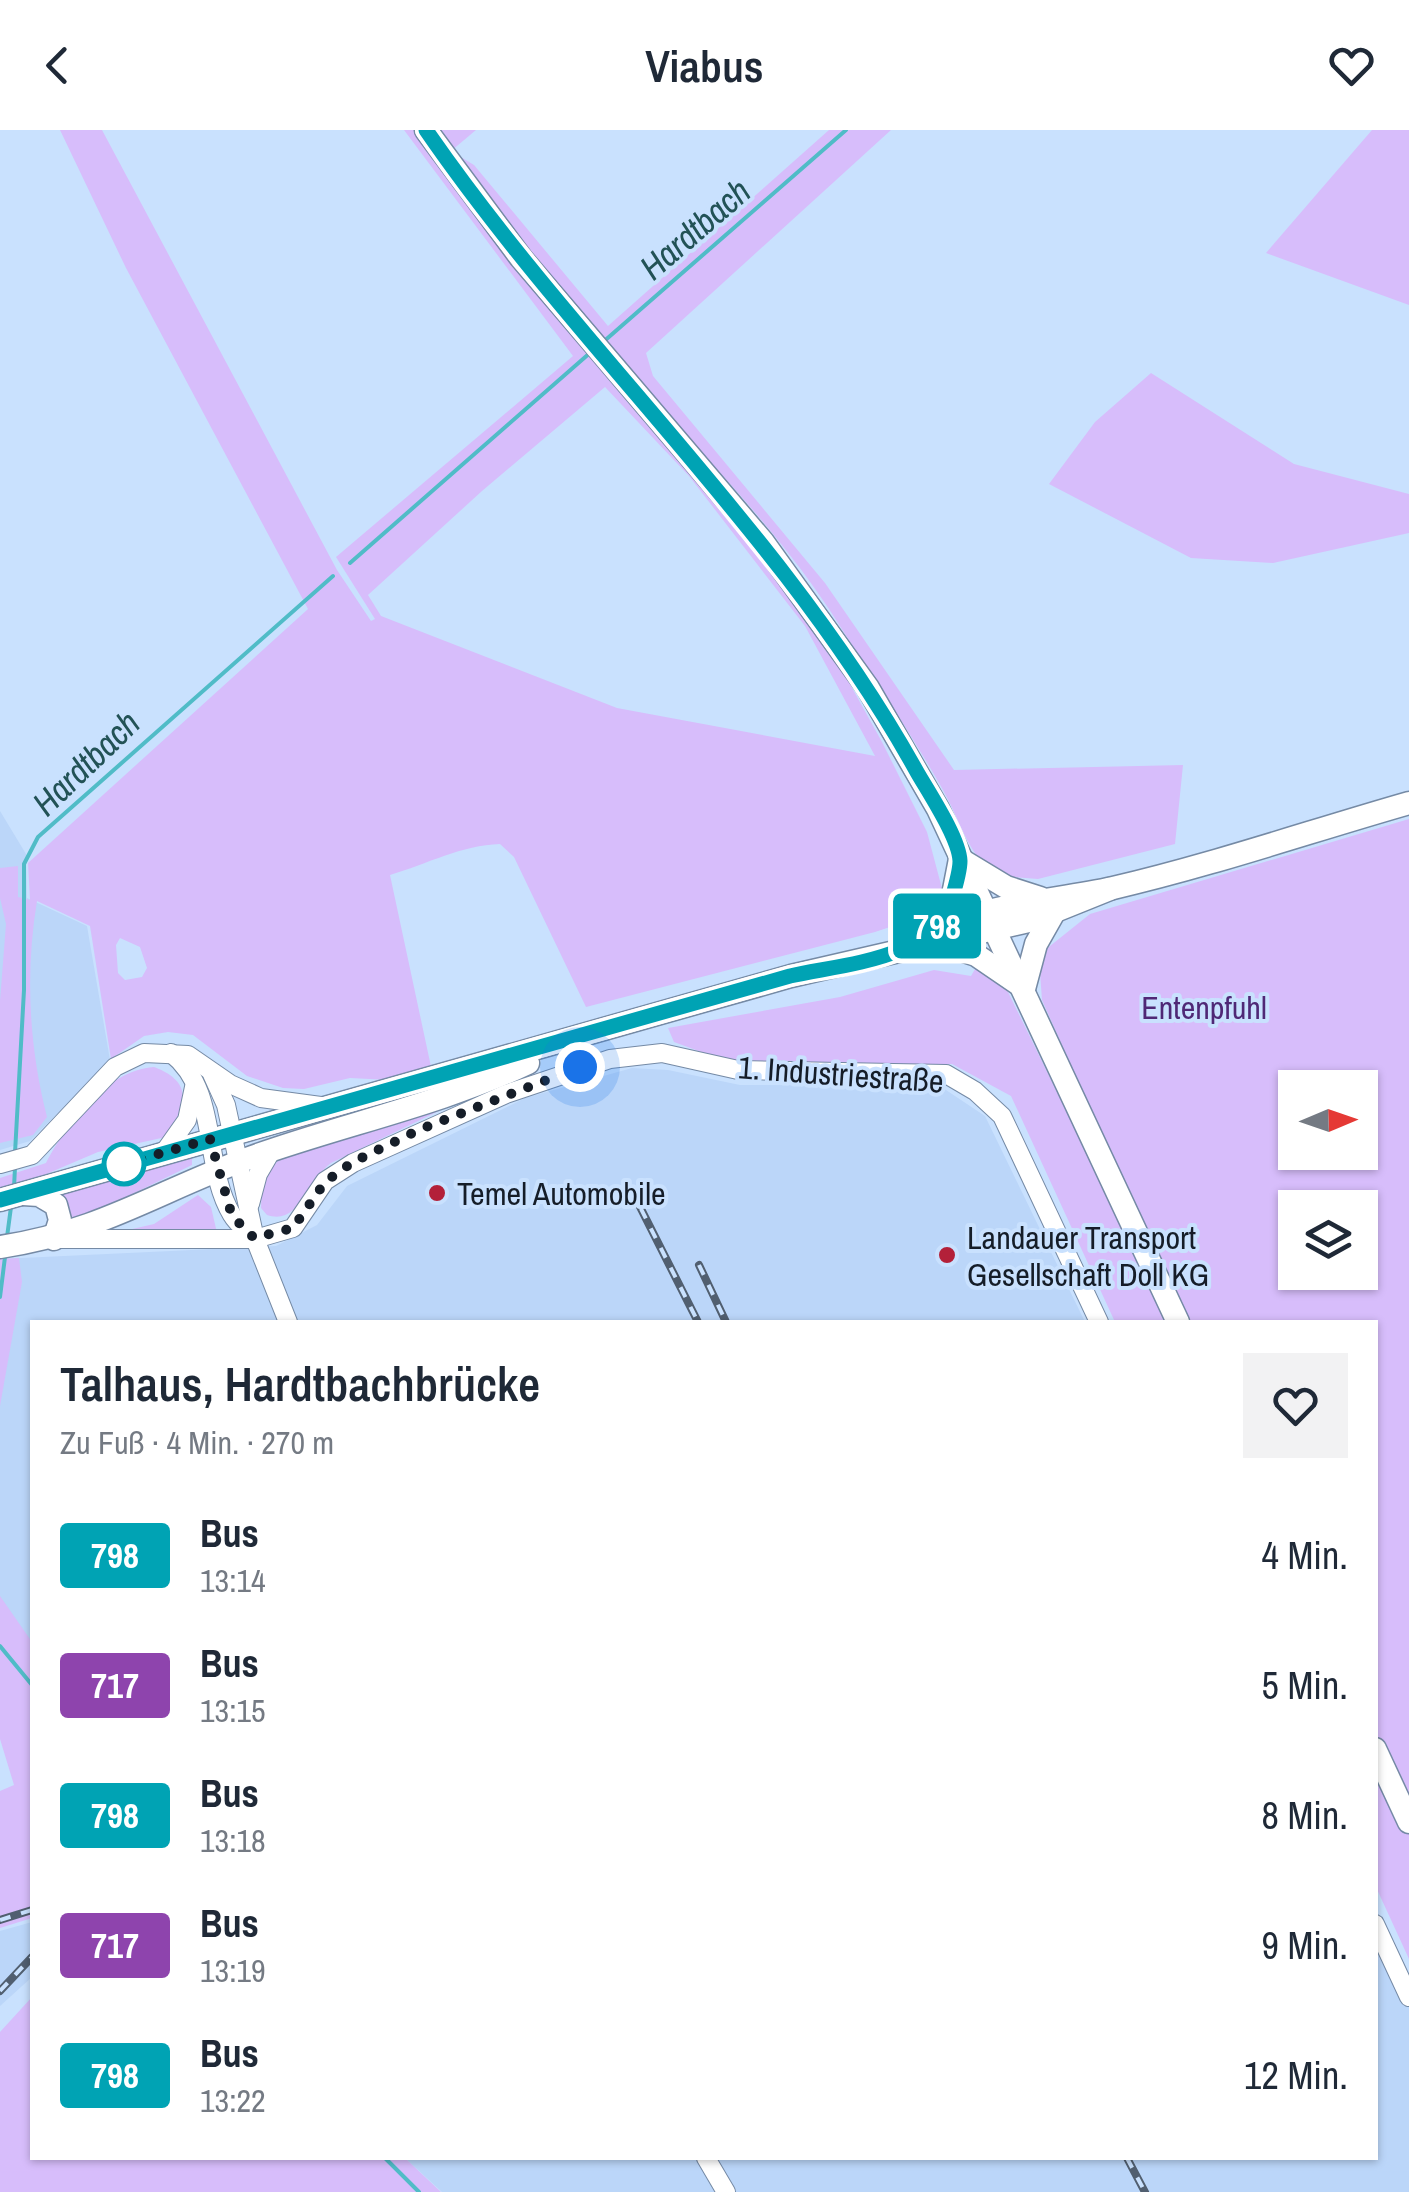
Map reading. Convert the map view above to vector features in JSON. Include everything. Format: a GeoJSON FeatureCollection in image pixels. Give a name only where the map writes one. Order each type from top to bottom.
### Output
{"type":"FeatureCollection","features":[{"type":"Feature","properties":{"kind":"main road"},"geometry":{"type":"LineString","coordinates":[[426,130],[521,258],[763,542],[833,636],[904,748],[1024,989],[1177,1320]]}},
{"type":"Feature","properties":{"kind":"main road"},"geometry":{"type":"LineString","coordinates":[[0,1200],[668,1011],[903,950],[938,935],[1409,802]]}},
{"type":"Feature","properties":{"kind":"main road"},"geometry":{"type":"LineString","coordinates":[[960,859],[1046,906]]}},
{"type":"Feature","properties":{"kind":"main road"},"geometry":{"type":"LineString","coordinates":[[938,935],[952,900],[960,859]]}},
{"type":"Feature","properties":{"kind":"main road"},"geometry":{"type":"LineString","coordinates":[[1024,989],[1046,906]]}},
{"type":"Feature","properties":{"kind":"main road"},"geometry":{"type":"LineString","coordinates":[[938,935],[976,955],[1024,989]]}},
{"type":"Feature","properties":{"kind":"main road"},"geometry":{"type":"LineString","coordinates":[[10,1245],[54,1239],[272,1150],[464,1091],[591,1033]]}},
{"type":"Feature","properties":{"kind":"main road"},"geometry":{"type":"LineString","coordinates":[[23,1194],[40,1195],[56,1205],[60,1220],[54,1239]]}},
{"type":"Feature","properties":{"kind":"main road"},"geometry":{"type":"LineString","coordinates":[[1378,1755],[1409,1822]]}},
{"type":"Feature","properties":{"kind":"street"},"geometry":{"type":"LineString","coordinates":[[0,1164],[26,1158],[122,1061],[144,1053],[169,1052],[204,1078],[262,1098],[330,1107]]}},
{"type":"Feature","properties":{"kind":"street","name":"1. Industriestraße"},"geometry":{"type":"LineString","coordinates":[[254,1238],[293,1228],[325,1182],[353,1162],[438,1122],[610,1059],[662,1053],[738,1070],[946,1074],[976,1091],[1002,1116],[1097,1320]]}},
{"type":"Feature","properties":{"kind":"street"},"geometry":{"type":"LineString","coordinates":[[204,1078],[221,1136],[232,1216],[254,1238]]}},
{"type":"Feature","properties":{"kind":"street"},"geometry":{"type":"LineString","coordinates":[[164,1152],[186,1120],[204,1078]]}},
{"type":"Feature","properties":{"kind":"street"},"geometry":{"type":"LineString","coordinates":[[248,1210],[258,1174],[272,1150]]}},
{"type":"Feature","properties":{"kind":"street"},"geometry":{"type":"LineString","coordinates":[[227,1167],[248,1210],[254,1238],[287,1320]]}},
{"type":"Feature","properties":{"kind":"street"},"geometry":{"type":"LineString","coordinates":[[54,1239],[254,1238]]}},
{"type":"Feature","properties":{"kind":"street"},"geometry":{"type":"LineString","coordinates":[[1378,1930],[1409,1997]]}},
{"type":"Feature","properties":{"kind":"street"},"geometry":{"type":"LineString","coordinates":[[707,2160],[726,2192]]}},
{"type":"Feature","properties":{"kind":"shaded area"},"geometry":{"type":"Polygon","coordinates":[[[0,811],[26,854],[27,898],[87,926],[110,1060],[30,1141],[0,1150],[0,811]]]}},
{"type":"Feature","properties":{"kind":"shaded area"},"geometry":{"type":"Polygon","coordinates":[[[632,1068],[668,1070],[740,1085],[940,1086],[985,1116],[1084,1320],[30,1320],[30,1680],[0,1643],[0,1259],[276,1246],[317,1225],[347,1186],[525,1098],[632,1068]]]}},
{"type":"Feature","properties":{"kind":"shaded area"},"geometry":{"type":"Polygon","coordinates":[[[30,1923],[30,1979],[0,2006],[0,1931],[30,1923]]]}},
{"type":"Feature","properties":{"kind":"shaded area"},"geometry":{"type":"Polygon","coordinates":[[[1378,1932],[1409,1997],[1409,2192],[442,2192],[407,2160],[1378,2160],[1378,1932]]]}},
{"type":"Feature","properties":{"kind":"green space"},"geometry":{"type":"Polygon","coordinates":[[[60,130],[102,130],[337,570],[371,621],[375,619],[336,557],[573,356],[404,130],[415,130],[779,572],[835,657],[882,742],[927,832],[944,896],[932,897],[905,922],[875,932],[586,1007],[514,857],[500,844],[458,851],[390,875],[433,1076],[409,1081],[350,1078],[304,1089],[283,1088],[247,1076],[193,1035],[168,1032],[144,1036],[111,1059],[90,926],[37,901],[31,955],[31,1010],[36,1064],[47,1117],[33,1135],[0,1143],[0,1001],[6,924],[0,898],[0,868],[18,866],[18,897],[30,900],[28,863],[308,609],[126,268],[60,130]],[[605,387],[368,595],[381,616],[617,708],[875,756],[805,626],[689,476],[605,387]],[[120,938],[116,945],[118,973],[125,980],[142,977],[147,968],[140,947],[120,938]]]}},
{"type":"Feature","properties":{"kind":"green space"},"geometry":{"type":"Polygon","coordinates":[[[437,130],[476,130],[451,151],[437,130]]]}},
{"type":"Feature","properties":{"kind":"green space"},"geometry":{"type":"Polygon","coordinates":[[[829,130],[891,130],[646,353],[653,376],[825,583],[954,770],[1183,765],[1175,844],[1038,879],[1011,877],[1005,881],[993,873],[968,841],[905,727],[791,557],[553,285],[451,151],[474,165],[608,326],[829,130]]]}},
{"type":"Feature","properties":{"kind":"green space"},"geometry":{"type":"Polygon","coordinates":[[[1372,130],[1409,130],[1409,305],[1266,253],[1372,130]]]}},
{"type":"Feature","properties":{"kind":"green space"},"geometry":{"type":"Polygon","coordinates":[[[1151,373],[1294,464],[1409,494],[1409,533],[1273,563],[1191,558],[1049,484],[1095,422],[1151,373]]]}},
{"type":"Feature","properties":{"kind":"green space","name":"Entenpfuhl"},"geometry":{"type":"Polygon","coordinates":[[[1409,819],[1409,1959],[1378,1892],[1378,1320],[1114,1320],[1011,1096],[952,1064],[737,1065],[674,1042],[668,1028],[840,997],[934,970],[971,976],[978,964],[1008,992],[1082,1143],[1101,1134],[1042,1000],[1039,959],[1090,914],[1409,819]]]}},
{"type":"Feature","properties":{"kind":"green space"},"geometry":{"type":"Polygon","coordinates":[[[154,1067],[176,1080],[183,1097],[166,1137],[98,1152],[37,1178],[0,1188],[0,1178],[46,1163],[76,1117],[104,1089],[136,1070],[154,1067]]]}},
{"type":"Feature","properties":{"kind":"green space"},"geometry":{"type":"Polygon","coordinates":[[[503,1080],[331,1163],[288,1214],[267,1215],[261,1208],[262,1179],[282,1156],[503,1080]]]}},
{"type":"Feature","properties":{"kind":"green space"},"geometry":{"type":"Polygon","coordinates":[[[192,1157],[192,1165],[87,1216],[70,1219],[60,1194],[192,1157]]]}},
{"type":"Feature","properties":{"kind":"green space"},"geometry":{"type":"Polygon","coordinates":[[[198,1195],[211,1207],[217,1233],[128,1230],[154,1224],[198,1195]]]}},
{"type":"Feature","properties":{"kind":"green space"},"geometry":{"type":"Polygon","coordinates":[[[19,1258],[22,1282],[0,1406],[0,1259],[19,1258]]]}},
{"type":"Feature","properties":{"kind":"green space"},"geometry":{"type":"Polygon","coordinates":[[[0,1596],[30,1639],[30,1919],[0,1928],[0,1791],[14,1785],[0,1739],[0,1596]]]}},
{"type":"Feature","properties":{"kind":"green space"},"geometry":{"type":"Polygon","coordinates":[[[30,1999],[30,2160],[407,2160],[441,2192],[0,2192],[0,2032],[30,1999]]]}},
{"type":"Feature","properties":{"kind":"waterway","name":"Hardtbach"},"geometry":{"type":"LineString","coordinates":[[602,343],[846,130]]}},
{"type":"Feature","properties":{"kind":"waterway","name":"Hardtbach"},"geometry":{"type":"LineString","coordinates":[[350,563],[591,352]]}},
{"type":"Feature","properties":{"kind":"waterway","name":"Hardtbach"},"geometry":{"type":"LineString","coordinates":[[15,1153],[24,990],[24,864],[38,837],[333,576]]}},
{"type":"Feature","properties":{"kind":"waterway","name":"Hardtbach"},"geometry":{"type":"LineString","coordinates":[[14,1188],[15,1167]]}},
{"type":"Feature","properties":{"kind":"waterway","name":"Hardtbach"},"geometry":{"type":"LineString","coordinates":[[7,1237],[11,1207]]}},
{"type":"Feature","properties":{"kind":"waterway","name":"Hardtbach"},"geometry":{"type":"LineString","coordinates":[[0,1297],[5,1257]]}},
{"type":"Feature","properties":{"kind":"waterway","name":"Hardtbach"},"geometry":{"type":"LineString","coordinates":[[0,1646],[30,1683]]}},
{"type":"Feature","properties":{"kind":"waterway","name":"Hardtbach"},"geometry":{"type":"LineString","coordinates":[[387,2160],[419,2192]]}},
{"type":"Feature","properties":{"kind":"railway"},"geometry":{"type":"LineString","coordinates":[[631,1189],[697,1320]]}},
{"type":"Feature","properties":{"kind":"railway"},"geometry":{"type":"LineString","coordinates":[[699,1265],[725,1320]]}},
{"type":"Feature","properties":{"kind":"railway"},"geometry":{"type":"LineString","coordinates":[[0,1920],[30,1911]]}},
{"type":"Feature","properties":{"kind":"railway"},"geometry":{"type":"LineString","coordinates":[[0,1991],[30,1959]]}},
{"type":"Feature","properties":{"kind":"railway"},"geometry":{"type":"LineString","coordinates":[[1128,2160],[1145,2192]]}},
{"type":"Feature","properties":{"kind":"bus line","name":"798"},"geometry":{"type":"LineString","coordinates":[[0,1200],[790,976],[903,950],[936,928],[952,900],[960,859],[938,809],[833,636],[698,462],[521,258],[426,130]]}},
{"type":"Feature","properties":{"kind":"place","name":"Temel Automobile"},"geometry":{"type":"Point","coordinates":[437,1193]}},
{"type":"Feature","properties":{"kind":"place","name":"Landauer Transport Gesellschaft Doll KG"},"geometry":{"type":"Point","coordinates":[947,1255]}},
{"type":"Feature","properties":{"kind":"route"},"geometry":{"type":"LineString","coordinates":[[124,1164],[210,1139],[232,1216],[254,1238],[280,1233],[293,1228],[325,1182],[353,1162],[421,1129],[580,1067]]}}]}
